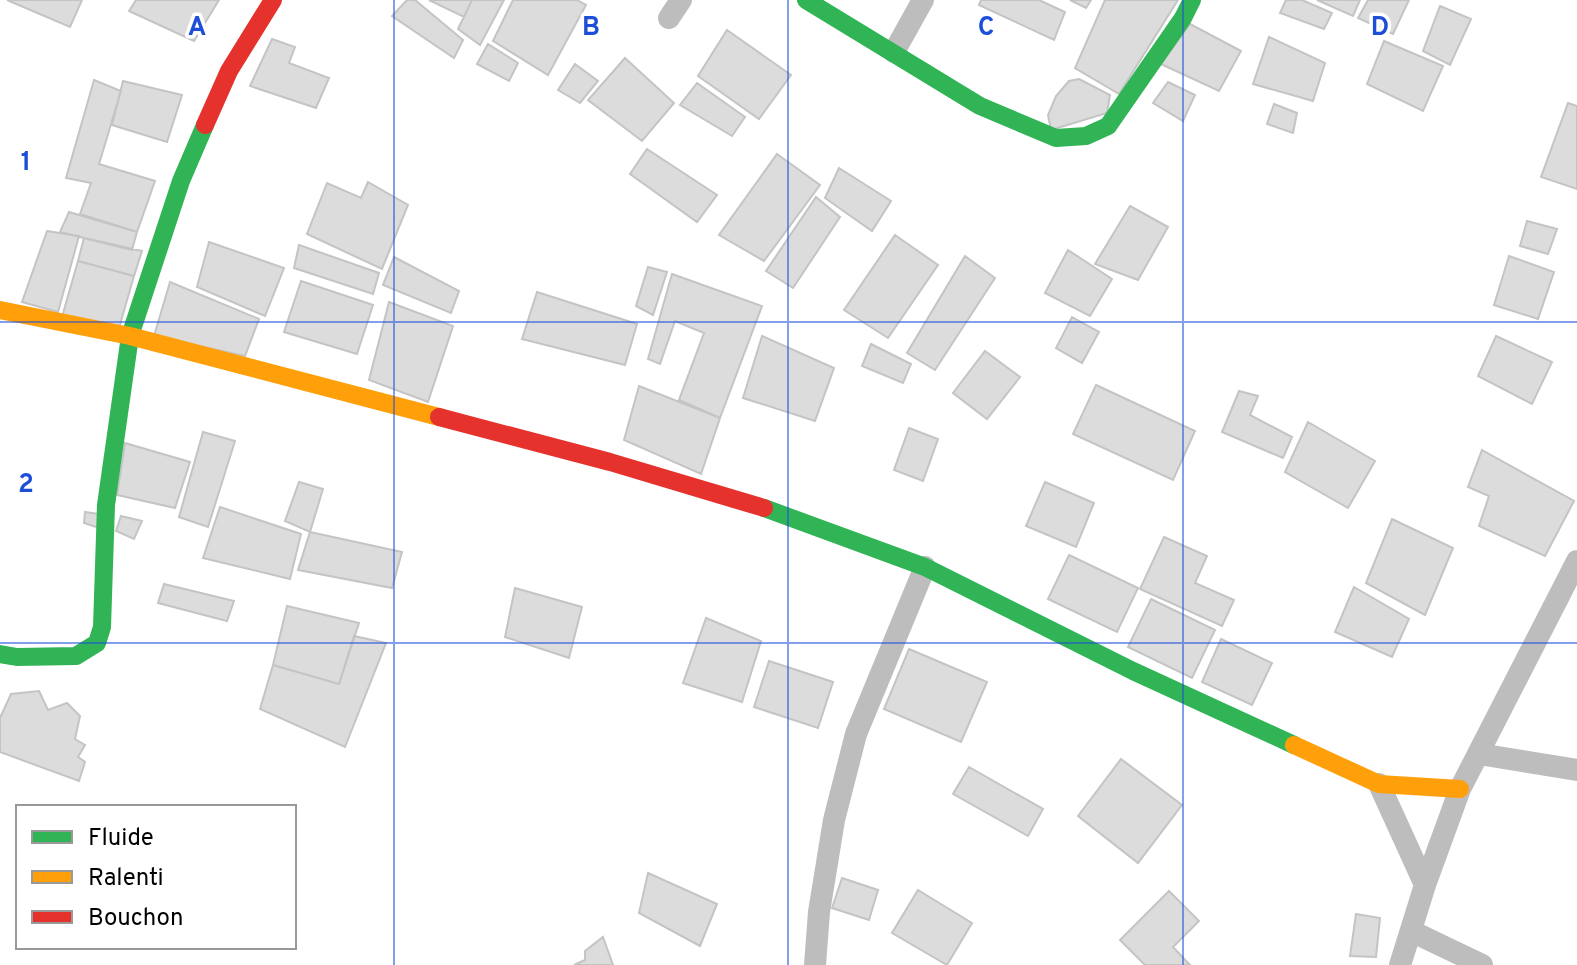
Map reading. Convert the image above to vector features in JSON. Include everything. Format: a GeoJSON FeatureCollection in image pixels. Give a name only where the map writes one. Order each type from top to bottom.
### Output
{"type":"FeatureCollection","features":[{"type":"Feature","properties":{"kind":"street"},"geometry":{"type":"LineString","coordinates":[[0,654],[17,657],[76,656],[97,643],[102,627],[106,505],[130,336],[181,181],[229,71],[273,0]]}},
{"type":"Feature","properties":{"kind":"street"},"geometry":{"type":"LineString","coordinates":[[806,0],[980,106],[1056,138],[1086,136],[1108,126],[1183,18],[1192,0]]}},
{"type":"Feature","properties":{"kind":"street"},"geometry":{"type":"LineString","coordinates":[[894,52],[923,0]]}},
{"type":"Feature","properties":{"kind":"street"},"geometry":{"type":"LineString","coordinates":[[0,310],[130,336],[610,462],[761,507],[925,567],[1133,671],[1379,784],[1460,789]]}},
{"type":"Feature","properties":{"kind":"street"},"geometry":{"type":"LineString","coordinates":[[1400,965],[1460,789],[1577,561]]}},
{"type":"Feature","properties":{"kind":"street"},"geometry":{"type":"LineString","coordinates":[[815,965],[819,912],[834,820],[856,734],[925,567]]}},
{"type":"Feature","properties":{"kind":"street"},"geometry":{"type":"LineString","coordinates":[[1479,754],[1577,770]]}},
{"type":"Feature","properties":{"kind":"street"},"geometry":{"type":"LineString","coordinates":[[1379,784],[1425,885]]}},
{"type":"Feature","properties":{"kind":"street"},"geometry":{"type":"LineString","coordinates":[[1411,931],[1482,965]]}},
{"type":"Feature","properties":{"kind":"building"},"geometry":{"type":"Polygon","coordinates":[[[7,0],[82,0],[70,27],[7,0]]]}},
{"type":"Feature","properties":{"kind":"building"},"geometry":{"type":"Polygon","coordinates":[[[136,0],[219,0],[194,41],[129,11],[136,0]]]}},
{"type":"Feature","properties":{"kind":"building"},"geometry":{"type":"Polygon","coordinates":[[[407,0],[415,0],[463,40],[454,58],[392,16],[407,0]]]}},
{"type":"Feature","properties":{"kind":"building"},"geometry":{"type":"Polygon","coordinates":[[[429,0],[472,0],[464,17],[429,0]]]}},
{"type":"Feature","properties":{"kind":"building"},"geometry":{"type":"Polygon","coordinates":[[[472,0],[504,0],[480,45],[458,29],[472,0]]]}},
{"type":"Feature","properties":{"kind":"building"},"geometry":{"type":"Polygon","coordinates":[[[513,0],[577,0],[586,5],[548,75],[493,41],[513,0]]]}},
{"type":"Feature","properties":{"kind":"building"},"geometry":{"type":"Polygon","coordinates":[[[981,0],[1039,0],[1065,12],[1054,40],[979,5],[981,0]]]}},
{"type":"Feature","properties":{"kind":"building"},"geometry":{"type":"Polygon","coordinates":[[[1070,0],[1091,0],[1086,8],[1070,0]]]}},
{"type":"Feature","properties":{"kind":"building"},"geometry":{"type":"Polygon","coordinates":[[[1105,0],[1178,0],[1119,94],[1075,68],[1105,0]]]}},
{"type":"Feature","properties":{"kind":"building"},"geometry":{"type":"Polygon","coordinates":[[[1286,0],[1302,0],[1332,13],[1324,29],[1280,13],[1286,0]]]}},
{"type":"Feature","properties":{"kind":"building"},"geometry":{"type":"Polygon","coordinates":[[[1317,0],[1360,0],[1353,16],[1317,0]]]}},
{"type":"Feature","properties":{"kind":"building"},"geometry":{"type":"Polygon","coordinates":[[[1368,0],[1409,0],[1393,34],[1358,18],[1368,0]]]}},
{"type":"Feature","properties":{"kind":"building"},"geometry":{"type":"Polygon","coordinates":[[[1440,6],[1471,19],[1450,65],[1423,51],[1440,6]]]}},
{"type":"Feature","properties":{"kind":"building"},"geometry":{"type":"Polygon","coordinates":[[[1190,24],[1241,51],[1219,91],[1161,64],[1190,24]]]}},
{"type":"Feature","properties":{"kind":"building"},"geometry":{"type":"Polygon","coordinates":[[[727,30],[791,75],[759,119],[698,76],[727,30]]]}},
{"type":"Feature","properties":{"kind":"building"},"geometry":{"type":"Polygon","coordinates":[[[1269,37],[1325,63],[1313,101],[1253,84],[1269,37]]]}},
{"type":"Feature","properties":{"kind":"building"},"geometry":{"type":"Polygon","coordinates":[[[272,39],[295,47],[289,63],[329,78],[316,108],[250,86],[272,39]]]}},
{"type":"Feature","properties":{"kind":"building"},"geometry":{"type":"Polygon","coordinates":[[[1384,41],[1443,66],[1423,111],[1367,84],[1384,41]]]}},
{"type":"Feature","properties":{"kind":"building"},"geometry":{"type":"Polygon","coordinates":[[[488,44],[518,63],[509,81],[477,64],[488,44]]]}},
{"type":"Feature","properties":{"kind":"building"},"geometry":{"type":"Polygon","coordinates":[[[625,58],[674,103],[642,141],[588,100],[625,58]]]}},
{"type":"Feature","properties":{"kind":"building"},"geometry":{"type":"Polygon","coordinates":[[[575,64],[598,81],[580,103],[558,90],[575,64]]]}},
{"type":"Feature","properties":{"kind":"building"},"geometry":{"type":"Polygon","coordinates":[[[1079,79],[1110,95],[1107,113],[1051,130],[1048,115],[1056,96],[1069,81],[1079,79]]]}},
{"type":"Feature","properties":{"kind":"building"},"geometry":{"type":"Polygon","coordinates":[[[94,80],[121,91],[99,164],[155,181],[137,232],[80,214],[91,183],[66,178],[94,80]]]}},
{"type":"Feature","properties":{"kind":"building"},"geometry":{"type":"Polygon","coordinates":[[[123,81],[182,95],[167,142],[112,125],[123,81]]]}},
{"type":"Feature","properties":{"kind":"building"},"geometry":{"type":"Polygon","coordinates":[[[1168,82],[1195,95],[1183,121],[1153,103],[1168,82]]]}},
{"type":"Feature","properties":{"kind":"building"},"geometry":{"type":"Polygon","coordinates":[[[697,83],[745,117],[732,136],[680,105],[697,83]]]}},
{"type":"Feature","properties":{"kind":"building"},"geometry":{"type":"Polygon","coordinates":[[[1568,103],[1577,106],[1577,189],[1541,177],[1568,103]]]}},
{"type":"Feature","properties":{"kind":"building"},"geometry":{"type":"Polygon","coordinates":[[[1274,104],[1297,113],[1293,133],[1267,124],[1274,104]]]}},
{"type":"Feature","properties":{"kind":"building"},"geometry":{"type":"Polygon","coordinates":[[[647,149],[717,195],[697,222],[630,174],[647,149]]]}},
{"type":"Feature","properties":{"kind":"building"},"geometry":{"type":"Polygon","coordinates":[[[777,154],[820,185],[764,261],[719,235],[777,154]]]}},
{"type":"Feature","properties":{"kind":"building"},"geometry":{"type":"Polygon","coordinates":[[[839,168],[891,201],[872,231],[825,198],[839,168]]]}},
{"type":"Feature","properties":{"kind":"building"},"geometry":{"type":"Polygon","coordinates":[[[368,182],[408,205],[382,269],[307,234],[327,183],[361,198],[368,182]]]}},
{"type":"Feature","properties":{"kind":"building"},"geometry":{"type":"Polygon","coordinates":[[[816,197],[840,217],[793,288],[766,271],[816,197]]]}},
{"type":"Feature","properties":{"kind":"building"},"geometry":{"type":"Polygon","coordinates":[[[1130,206],[1168,227],[1138,280],[1095,264],[1130,206]]]}},
{"type":"Feature","properties":{"kind":"building"},"geometry":{"type":"Polygon","coordinates":[[[69,212],[137,232],[132,250],[60,232],[69,212]]]}},
{"type":"Feature","properties":{"kind":"building"},"geometry":{"type":"Polygon","coordinates":[[[1527,221],[1557,229],[1548,254],[1520,246],[1527,221]]]}},
{"type":"Feature","properties":{"kind":"building"},"geometry":{"type":"Polygon","coordinates":[[[47,231],[79,236],[58,312],[22,302],[47,231]]]}},
{"type":"Feature","properties":{"kind":"building"},"geometry":{"type":"Polygon","coordinates":[[[895,235],[938,265],[888,338],[844,310],[895,235]]]}},
{"type":"Feature","properties":{"kind":"building"},"geometry":{"type":"Polygon","coordinates":[[[84,238],[142,251],[134,276],[78,261],[84,238]]]}},
{"type":"Feature","properties":{"kind":"building"},"geometry":{"type":"Polygon","coordinates":[[[209,242],[284,268],[265,316],[197,287],[209,242]]]}},
{"type":"Feature","properties":{"kind":"building"},"geometry":{"type":"Polygon","coordinates":[[[299,245],[379,273],[373,294],[294,268],[299,245]]]}},
{"type":"Feature","properties":{"kind":"building"},"geometry":{"type":"Polygon","coordinates":[[[1068,250],[1112,279],[1090,316],[1045,293],[1068,250]]]}},
{"type":"Feature","properties":{"kind":"building"},"geometry":{"type":"Polygon","coordinates":[[[965,256],[995,278],[935,370],[907,353],[965,256]]]}},
{"type":"Feature","properties":{"kind":"building"},"geometry":{"type":"Polygon","coordinates":[[[1509,256],[1554,272],[1538,319],[1494,305],[1509,256]]]}},
{"type":"Feature","properties":{"kind":"building"},"geometry":{"type":"Polygon","coordinates":[[[394,257],[459,291],[451,313],[383,285],[394,257]]]}},
{"type":"Feature","properties":{"kind":"building"},"geometry":{"type":"Polygon","coordinates":[[[78,261],[134,276],[119,328],[62,317],[78,261]]]}},
{"type":"Feature","properties":{"kind":"building"},"geometry":{"type":"Polygon","coordinates":[[[648,267],[667,272],[653,315],[636,306],[648,267]]]}},
{"type":"Feature","properties":{"kind":"building"},"geometry":{"type":"Polygon","coordinates":[[[672,274],[762,306],[720,418],[679,400],[704,333],[675,321],[660,364],[648,359],[672,274]]]}},
{"type":"Feature","properties":{"kind":"building"},"geometry":{"type":"Polygon","coordinates":[[[301,281],[373,305],[357,354],[284,332],[301,281]]]}},
{"type":"Feature","properties":{"kind":"building"},"geometry":{"type":"Polygon","coordinates":[[[170,282],[259,319],[245,356],[154,336],[170,282]]]}},
{"type":"Feature","properties":{"kind":"building"},"geometry":{"type":"Polygon","coordinates":[[[537,292],[637,324],[625,365],[522,339],[537,292]]]}},
{"type":"Feature","properties":{"kind":"building"},"geometry":{"type":"Polygon","coordinates":[[[389,302],[453,326],[428,402],[369,380],[389,302]]]}},
{"type":"Feature","properties":{"kind":"building"},"geometry":{"type":"Polygon","coordinates":[[[1072,317],[1099,332],[1082,363],[1056,348],[1072,317]]]}},
{"type":"Feature","properties":{"kind":"building"},"geometry":{"type":"Polygon","coordinates":[[[762,336],[834,368],[815,421],[743,398],[762,336]]]}},
{"type":"Feature","properties":{"kind":"building"},"geometry":{"type":"Polygon","coordinates":[[[1496,336],[1552,362],[1532,404],[1478,376],[1496,336]]]}},
{"type":"Feature","properties":{"kind":"building"},"geometry":{"type":"Polygon","coordinates":[[[871,344],[911,364],[903,383],[862,366],[871,344]]]}},
{"type":"Feature","properties":{"kind":"building"},"geometry":{"type":"Polygon","coordinates":[[[985,351],[1020,377],[987,419],[953,393],[985,351]]]}},
{"type":"Feature","properties":{"kind":"building"},"geometry":{"type":"Polygon","coordinates":[[[1096,385],[1195,431],[1173,480],[1073,434],[1096,385]]]}},
{"type":"Feature","properties":{"kind":"building"},"geometry":{"type":"Polygon","coordinates":[[[639,386],[720,418],[701,474],[624,440],[639,386]]]}},
{"type":"Feature","properties":{"kind":"building"},"geometry":{"type":"Polygon","coordinates":[[[1239,391],[1258,396],[1250,415],[1292,437],[1283,458],[1222,432],[1239,391]]]}},
{"type":"Feature","properties":{"kind":"building"},"geometry":{"type":"Polygon","coordinates":[[[1308,422],[1375,461],[1348,508],[1285,472],[1308,422]]]}},
{"type":"Feature","properties":{"kind":"building"},"geometry":{"type":"Polygon","coordinates":[[[909,428],[938,439],[923,481],[894,470],[909,428]]]}},
{"type":"Feature","properties":{"kind":"building"},"geometry":{"type":"Polygon","coordinates":[[[203,432],[235,441],[208,527],[179,517],[203,432]]]}},
{"type":"Feature","properties":{"kind":"building"},"geometry":{"type":"Polygon","coordinates":[[[125,443],[190,462],[175,508],[117,495],[125,443]]]}},
{"type":"Feature","properties":{"kind":"building"},"geometry":{"type":"Polygon","coordinates":[[[1482,450],[1574,501],[1545,556],[1479,526],[1489,496],[1468,487],[1482,450]]]}},
{"type":"Feature","properties":{"kind":"building"},"geometry":{"type":"Polygon","coordinates":[[[299,482],[323,489],[310,532],[285,521],[299,482]]]}},
{"type":"Feature","properties":{"kind":"building"},"geometry":{"type":"Polygon","coordinates":[[[1045,482],[1094,503],[1076,547],[1026,526],[1045,482]]]}},
{"type":"Feature","properties":{"kind":"building"},"geometry":{"type":"Polygon","coordinates":[[[220,507],[301,534],[290,579],[203,558],[220,507]]]}},
{"type":"Feature","properties":{"kind":"building"},"geometry":{"type":"Polygon","coordinates":[[[85,512],[100,514],[99,528],[84,523],[85,512]]]}},
{"type":"Feature","properties":{"kind":"building"},"geometry":{"type":"Polygon","coordinates":[[[121,516],[142,521],[134,539],[116,531],[121,516]]]}},
{"type":"Feature","properties":{"kind":"building"},"geometry":{"type":"Polygon","coordinates":[[[1392,519],[1453,548],[1425,615],[1366,583],[1392,519]]]}},
{"type":"Feature","properties":{"kind":"building"},"geometry":{"type":"Polygon","coordinates":[[[310,532],[402,552],[392,588],[298,570],[310,532]]]}},
{"type":"Feature","properties":{"kind":"building"},"geometry":{"type":"Polygon","coordinates":[[[1164,537],[1207,556],[1195,583],[1234,600],[1222,626],[1140,589],[1164,537]]]}},
{"type":"Feature","properties":{"kind":"building"},"geometry":{"type":"Polygon","coordinates":[[[1069,555],[1138,588],[1117,632],[1048,599],[1069,555]]]}},
{"type":"Feature","properties":{"kind":"building"},"geometry":{"type":"Polygon","coordinates":[[[164,584],[234,601],[227,621],[158,603],[164,584]]]}},
{"type":"Feature","properties":{"kind":"building"},"geometry":{"type":"Polygon","coordinates":[[[1354,587],[1409,619],[1392,657],[1335,632],[1354,587]]]}},
{"type":"Feature","properties":{"kind":"building"},"geometry":{"type":"Polygon","coordinates":[[[515,588],[582,607],[569,658],[505,637],[515,588]]]}},
{"type":"Feature","properties":{"kind":"building"},"geometry":{"type":"Polygon","coordinates":[[[1151,599],[1215,630],[1192,678],[1128,647],[1151,599]]]}},
{"type":"Feature","properties":{"kind":"building"},"geometry":{"type":"Polygon","coordinates":[[[287,606],[359,623],[339,684],[273,665],[287,606]]]}},
{"type":"Feature","properties":{"kind":"building"},"geometry":{"type":"Polygon","coordinates":[[[706,618],[761,641],[742,702],[683,683],[706,618]]]}},
{"type":"Feature","properties":{"kind":"building"},"geometry":{"type":"Polygon","coordinates":[[[354,636],[386,643],[345,747],[260,709],[273,665],[339,684],[354,636]]]}},
{"type":"Feature","properties":{"kind":"building"},"geometry":{"type":"Polygon","coordinates":[[[1221,639],[1272,663],[1252,705],[1202,682],[1221,639]]]}},
{"type":"Feature","properties":{"kind":"building"},"geometry":{"type":"Polygon","coordinates":[[[909,649],[987,682],[961,742],[884,709],[909,649]]]}},
{"type":"Feature","properties":{"kind":"building"},"geometry":{"type":"Polygon","coordinates":[[[769,661],[833,682],[818,728],[754,707],[769,661]]]}},
{"type":"Feature","properties":{"kind":"building"},"geometry":{"type":"Polygon","coordinates":[[[39,691],[48,710],[67,703],[80,716],[75,739],[85,745],[78,757],[85,762],[79,781],[0,752],[0,718],[11,694],[39,691]]]}},
{"type":"Feature","properties":{"kind":"building"},"geometry":{"type":"Polygon","coordinates":[[[1121,759],[1182,805],[1138,863],[1078,816],[1121,759]]]}},
{"type":"Feature","properties":{"kind":"building"},"geometry":{"type":"Polygon","coordinates":[[[969,767],[1043,809],[1028,836],[953,794],[969,767]]]}},
{"type":"Feature","properties":{"kind":"building"},"geometry":{"type":"Polygon","coordinates":[[[648,873],[717,904],[700,946],[639,913],[648,873]]]}},
{"type":"Feature","properties":{"kind":"building"},"geometry":{"type":"Polygon","coordinates":[[[842,878],[878,890],[869,920],[832,908],[842,878]]]}},
{"type":"Feature","properties":{"kind":"building"},"geometry":{"type":"Polygon","coordinates":[[[918,890],[972,923],[947,965],[892,933],[918,890]]]}},
{"type":"Feature","properties":{"kind":"building"},"geometry":{"type":"Polygon","coordinates":[[[1169,891],[1199,921],[1173,947],[1190,965],[1145,965],[1120,940],[1169,891]]]}},
{"type":"Feature","properties":{"kind":"building"},"geometry":{"type":"Polygon","coordinates":[[[1356,914],[1380,918],[1376,957],[1350,956],[1356,914]]]}},
{"type":"Feature","properties":{"kind":"building"},"geometry":{"type":"Polygon","coordinates":[[[603,937],[613,965],[574,965],[585,960],[585,951],[603,937]]]}},
{"type":"Feature","properties":{"kind":"traffic: fast"},"geometry":{"type":"LineString","coordinates":[[806,0],[980,106],[1056,138],[1086,136],[1108,126],[1183,18],[1192,0]]}},
{"type":"Feature","properties":{"kind":"traffic: fast"},"geometry":{"type":"LineString","coordinates":[[0,654],[17,657],[76,656],[97,643],[102,627],[106,505],[130,336],[181,181],[205,125]]}},
{"type":"Feature","properties":{"kind":"traffic: fast"},"geometry":{"type":"LineString","coordinates":[[764,508],[925,567],[1133,671],[1294,745]]}},
{"type":"Feature","properties":{"kind":"traffic: slow"},"geometry":{"type":"LineString","coordinates":[[0,310],[130,336],[439,417]]}},
{"type":"Feature","properties":{"kind":"traffic: slow"},"geometry":{"type":"LineString","coordinates":[[1294,745],[1379,784],[1460,789]]}},
{"type":"Feature","properties":{"kind":"traffic: jam"},"geometry":{"type":"LineString","coordinates":[[205,125],[229,71],[273,0]]}},
{"type":"Feature","properties":{"kind":"traffic: jam"},"geometry":{"type":"LineString","coordinates":[[439,417],[610,462],[764,508]]}}]}
